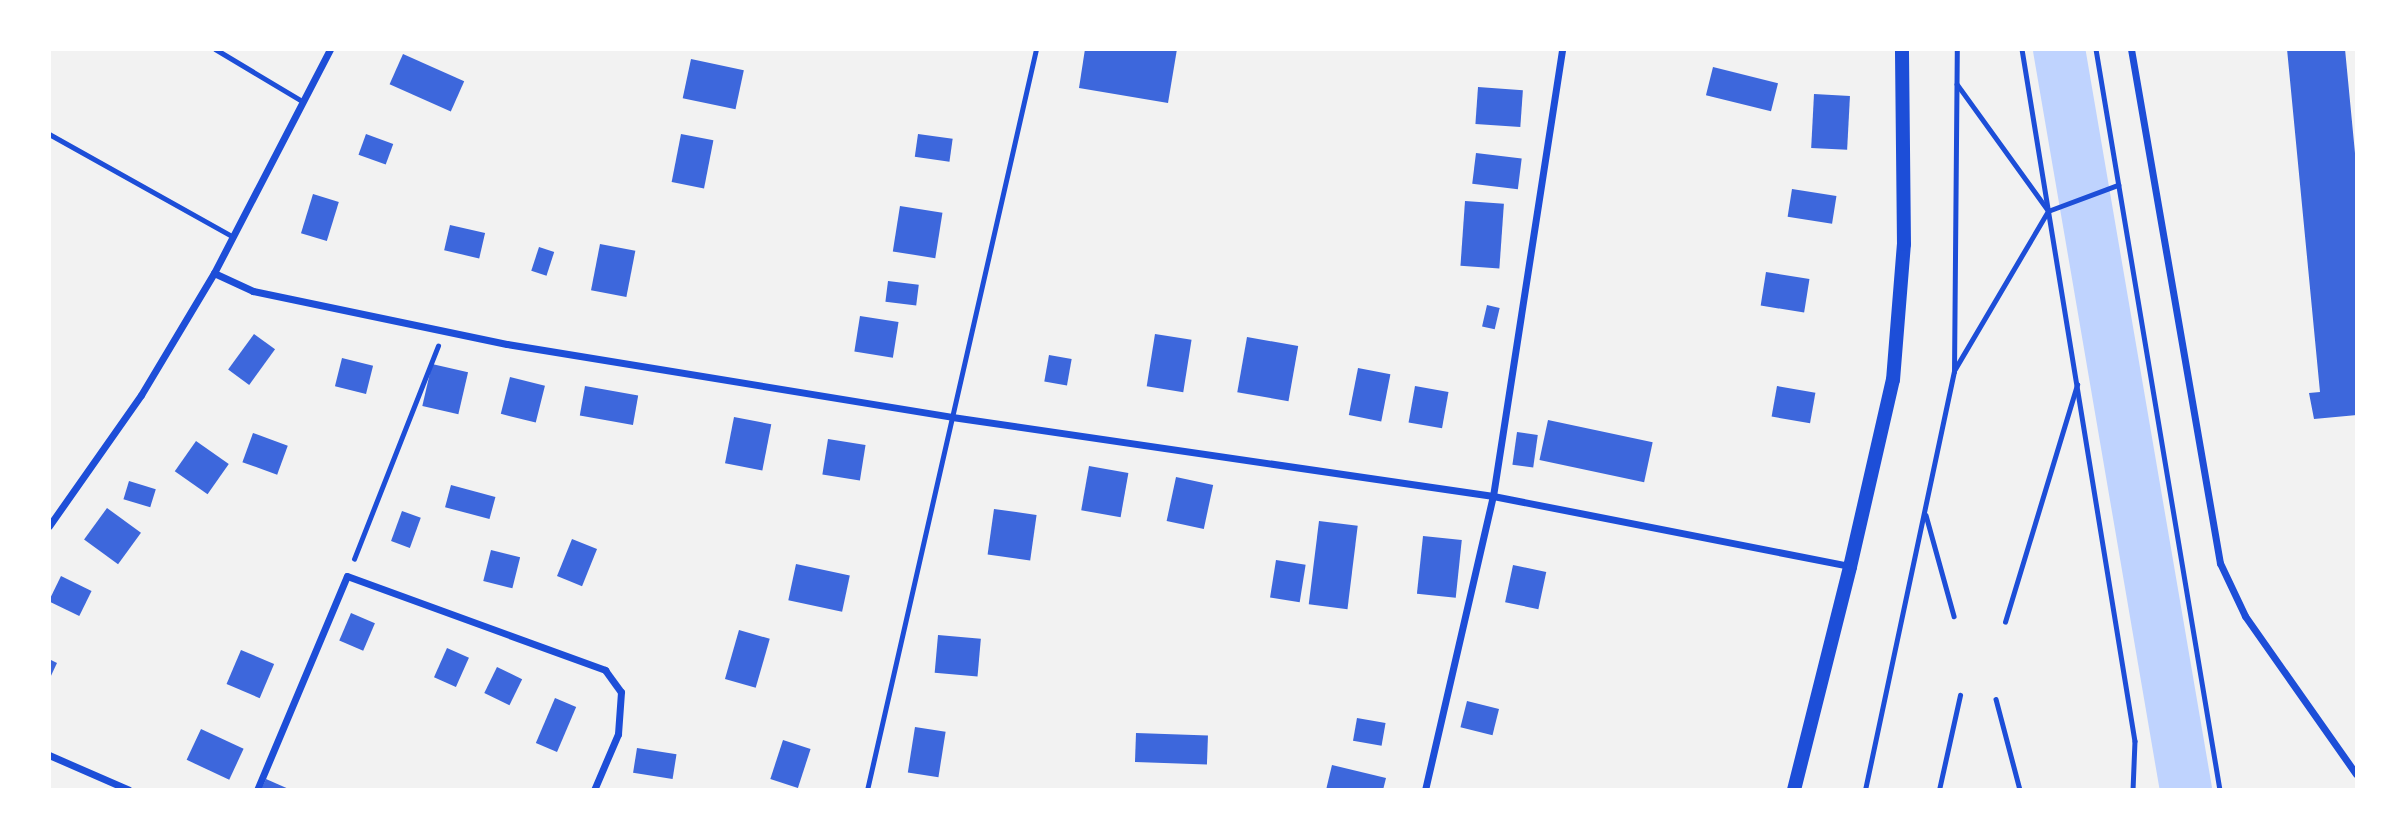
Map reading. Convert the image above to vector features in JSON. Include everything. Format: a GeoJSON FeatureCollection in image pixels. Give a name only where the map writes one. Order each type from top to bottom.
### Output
{"type":"FeatureCollection","features":[{"type":"Feature","properties":{"kind":"main road"},"geometry":{"type":"LineString","coordinates":[[1794,790],[1893,380],[1904,244],[1902,49]]}},
{"type":"Feature","properties":{"kind":"street"},"geometry":{"type":"LineString","coordinates":[[49,526],[141,394],[214,273],[330,49]]}},
{"type":"Feature","properties":{"kind":"street"},"geometry":{"type":"LineString","coordinates":[[1424,790],[1493,496],[1562,49]]}},
{"type":"Feature","properties":{"kind":"street"},"geometry":{"type":"LineString","coordinates":[[2131,49],[2220,564],[2245,616],[2356,775]]}},
{"type":"Feature","properties":{"kind":"street"},"geometry":{"type":"LineString","coordinates":[[214,273],[253,291],[507,344],[952,417],[1493,496],[1850,567]]}},
{"type":"Feature","properties":{"kind":"street"},"geometry":{"type":"LineString","coordinates":[[257,790],[348,576],[605,670],[621,692],[618,734],[594,790]]}},
{"type":"Feature","properties":{"kind":"street"},"geometry":{"type":"LineString","coordinates":[[49,755],[130,790]]}},
{"type":"Feature","properties":{"kind":"lane"},"geometry":{"type":"LineString","coordinates":[[215,49],[302,101]]}},
{"type":"Feature","properties":{"kind":"lane"},"geometry":{"type":"LineString","coordinates":[[867,790],[1036,49]]}},
{"type":"Feature","properties":{"kind":"lane"},"geometry":{"type":"LineString","coordinates":[[49,134],[233,237]]}},
{"type":"Feature","properties":{"kind":"path"},"geometry":{"type":"LineString","coordinates":[[1865,790],[1954,372],[1957,49]]}},
{"type":"Feature","properties":{"kind":"path"},"geometry":{"type":"LineString","coordinates":[[2022,49],[2136,741],[2133,790]]}},
{"type":"Feature","properties":{"kind":"path"},"geometry":{"type":"LineString","coordinates":[[2096,49],[2220,790]]}},
{"type":"Feature","properties":{"kind":"path"},"geometry":{"type":"LineString","coordinates":[[1957,84],[2048,211]]}},
{"type":"Feature","properties":{"kind":"path"},"geometry":{"type":"LineString","coordinates":[[1954,372],[2048,211],[2118,185]]}},
{"type":"Feature","properties":{"kind":"path"},"geometry":{"type":"LineString","coordinates":[[348,576],[444,329]]}},
{"type":"Feature","properties":{"kind":"path"},"geometry":{"type":"LineString","coordinates":[[2005,622],[2078,380]]}},
{"type":"Feature","properties":{"kind":"path"},"geometry":{"type":"LineString","coordinates":[[1926,512],[1954,616]]}},
{"type":"Feature","properties":{"kind":"path"},"geometry":{"type":"LineString","coordinates":[[1939,790],[1960,695]]}},
{"type":"Feature","properties":{"kind":"path"},"geometry":{"type":"LineString","coordinates":[[1996,699],[2020,790]]}},
{"type":"Feature","properties":{"kind":"building"},"geometry":{"type":"Polygon","coordinates":[[[1085,49],[1177,49],[1168,103],[1079,88],[1085,49]]]}},
{"type":"Feature","properties":{"kind":"building"},"geometry":{"type":"Polygon","coordinates":[[[2287,49],[2345,49],[2357,174],[2357,415],[2314,419],[2309,393],[2320,392],[2287,49]]]}},
{"type":"Feature","properties":{"kind":"building"},"geometry":{"type":"Polygon","coordinates":[[[403,54],[464,81],[451,111],[390,84],[403,54]]]}},
{"type":"Feature","properties":{"kind":"building"},"geometry":{"type":"Polygon","coordinates":[[[691,59],[744,70],[736,109],[683,98],[691,59]]]}},
{"type":"Feature","properties":{"kind":"building"},"geometry":{"type":"Polygon","coordinates":[[[1713,67],[1778,83],[1771,111],[1706,95],[1713,67]]]}},
{"type":"Feature","properties":{"kind":"building"},"geometry":{"type":"Polygon","coordinates":[[[1478,87],[1523,90],[1520,127],[1475,124],[1478,87]]]}},
{"type":"Feature","properties":{"kind":"building"},"geometry":{"type":"Polygon","coordinates":[[[1814,94],[1850,96],[1847,150],[1811,148],[1814,94]]]}},
{"type":"Feature","properties":{"kind":"building"},"geometry":{"type":"Polygon","coordinates":[[[366,134],[393,144],[386,165],[358,155],[366,134]]]}},
{"type":"Feature","properties":{"kind":"building"},"geometry":{"type":"Polygon","coordinates":[[[681,134],[713,140],[704,188],[672,182],[681,134]]]}},
{"type":"Feature","properties":{"kind":"building"},"geometry":{"type":"Polygon","coordinates":[[[918,134],[953,139],[949,162],[915,157],[918,134]]]}},
{"type":"Feature","properties":{"kind":"building"},"geometry":{"type":"Polygon","coordinates":[[[1476,153],[1522,159],[1518,189],[1472,184],[1476,153]]]}},
{"type":"Feature","properties":{"kind":"building"},"geometry":{"type":"Polygon","coordinates":[[[1792,189],[1836,196],[1832,224],[1788,217],[1792,189]]]}},
{"type":"Feature","properties":{"kind":"building"},"geometry":{"type":"Polygon","coordinates":[[[313,194],[339,202],[327,241],[301,233],[313,194]]]}},
{"type":"Feature","properties":{"kind":"building"},"geometry":{"type":"Polygon","coordinates":[[[1465,201],[1504,204],[1499,269],[1460,266],[1465,201]]]}},
{"type":"Feature","properties":{"kind":"building"},"geometry":{"type":"Polygon","coordinates":[[[900,206],[942,213],[935,258],[893,251],[900,206]]]}},
{"type":"Feature","properties":{"kind":"building"},"geometry":{"type":"Polygon","coordinates":[[[450,225],[485,233],[479,258],[444,250],[450,225]]]}},
{"type":"Feature","properties":{"kind":"building"},"geometry":{"type":"Polygon","coordinates":[[[600,244],[635,251],[626,297],[591,290],[600,244]]]}},
{"type":"Feature","properties":{"kind":"building"},"geometry":{"type":"Polygon","coordinates":[[[539,247],[554,252],[546,276],[531,271],[539,247]]]}},
{"type":"Feature","properties":{"kind":"building"},"geometry":{"type":"Polygon","coordinates":[[[1766,272],[1809,279],[1804,312],[1761,306],[1766,272]]]}},
{"type":"Feature","properties":{"kind":"building"},"geometry":{"type":"Polygon","coordinates":[[[888,281],[919,285],[916,306],[885,302],[888,281]]]}},
{"type":"Feature","properties":{"kind":"building"},"geometry":{"type":"Polygon","coordinates":[[[1487,305],[1500,308],[1495,329],[1482,326],[1487,305]]]}},
{"type":"Feature","properties":{"kind":"building"},"geometry":{"type":"Polygon","coordinates":[[[860,316],[899,322],[893,358],[854,352],[860,316]]]}},
{"type":"Feature","properties":{"kind":"building"},"geometry":{"type":"Polygon","coordinates":[[[254,334],[275,349],[249,385],[228,370],[254,334]]]}},
{"type":"Feature","properties":{"kind":"building"},"geometry":{"type":"Polygon","coordinates":[[[1155,334],[1192,340],[1183,392],[1147,386],[1155,334]]]}},
{"type":"Feature","properties":{"kind":"building"},"geometry":{"type":"Polygon","coordinates":[[[1247,337],[1298,346],[1288,401],[1237,392],[1247,337]]]}},
{"type":"Feature","properties":{"kind":"building"},"geometry":{"type":"Polygon","coordinates":[[[1049,355],[1072,359],[1067,386],[1044,382],[1049,355]]]}},
{"type":"Feature","properties":{"kind":"building"},"geometry":{"type":"Polygon","coordinates":[[[342,358],[373,366],[366,394],[335,386],[342,358]]]}},
{"type":"Feature","properties":{"kind":"building"},"geometry":{"type":"Polygon","coordinates":[[[432,364],[468,372],[458,414],[422,406],[432,364]]]}},
{"type":"Feature","properties":{"kind":"building"},"geometry":{"type":"Polygon","coordinates":[[[1358,368],[1390,374],[1381,421],[1349,415],[1358,368]]]}},
{"type":"Feature","properties":{"kind":"building"},"geometry":{"type":"Polygon","coordinates":[[[510,377],[545,386],[536,423],[501,414],[510,377]]]}},
{"type":"Feature","properties":{"kind":"building"},"geometry":{"type":"Polygon","coordinates":[[[585,386],[638,395],[633,425],[580,416],[585,386]]]}},
{"type":"Feature","properties":{"kind":"building"},"geometry":{"type":"Polygon","coordinates":[[[1415,386],[1448,392],[1442,428],[1409,422],[1415,386]]]}},
{"type":"Feature","properties":{"kind":"building"},"geometry":{"type":"Polygon","coordinates":[[[1777,386],[1815,393],[1810,423],[1772,417],[1777,386]]]}},
{"type":"Feature","properties":{"kind":"building"},"geometry":{"type":"Polygon","coordinates":[[[734,417],[771,424],[762,470],[725,463],[734,417]]]}},
{"type":"Feature","properties":{"kind":"building"},"geometry":{"type":"Polygon","coordinates":[[[1548,420],[1653,442],[1644,482],[1539,460],[1548,420]]]}},
{"type":"Feature","properties":{"kind":"building"},"geometry":{"type":"Polygon","coordinates":[[[1517,432],[1538,435],[1533,468],[1512,465],[1517,432]]]}},
{"type":"Feature","properties":{"kind":"building"},"geometry":{"type":"Polygon","coordinates":[[[253,433],[288,446],[277,475],[242,462],[253,433]]]}},
{"type":"Feature","properties":{"kind":"building"},"geometry":{"type":"Polygon","coordinates":[[[828,439],[866,445],[860,481],[822,475],[828,439]]]}},
{"type":"Feature","properties":{"kind":"building"},"geometry":{"type":"Polygon","coordinates":[[[196,441],[229,464],[208,494],[175,471],[196,441]]]}},
{"type":"Feature","properties":{"kind":"building"},"geometry":{"type":"Polygon","coordinates":[[[1089,466],[1128,473],[1121,517],[1081,510],[1089,466]]]}},
{"type":"Feature","properties":{"kind":"building"},"geometry":{"type":"Polygon","coordinates":[[[1176,477],[1213,485],[1204,529],[1167,521],[1176,477]]]}},
{"type":"Feature","properties":{"kind":"building"},"geometry":{"type":"Polygon","coordinates":[[[129,481],[156,489],[150,507],[123,499],[129,481]]]}},
{"type":"Feature","properties":{"kind":"building"},"geometry":{"type":"Polygon","coordinates":[[[451,485],[495,497],[489,519],[445,507],[451,485]]]}},
{"type":"Feature","properties":{"kind":"building"},"geometry":{"type":"Polygon","coordinates":[[[107,508],[141,533],[118,564],[84,540],[107,508]]]}},
{"type":"Feature","properties":{"kind":"building"},"geometry":{"type":"Polygon","coordinates":[[[994,509],[1037,515],[1030,561],[988,555],[994,509]]]}},
{"type":"Feature","properties":{"kind":"building"},"geometry":{"type":"Polygon","coordinates":[[[402,511],[421,518],[410,548],[391,541],[402,511]]]}},
{"type":"Feature","properties":{"kind":"building"},"geometry":{"type":"Polygon","coordinates":[[[1319,521],[1358,526],[1347,609],[1309,604],[1319,521]]]}},
{"type":"Feature","properties":{"kind":"building"},"geometry":{"type":"Polygon","coordinates":[[[1423,536],[1462,540],[1456,598],[1417,594],[1423,536]]]}},
{"type":"Feature","properties":{"kind":"building"},"geometry":{"type":"Polygon","coordinates":[[[572,539],[597,549],[582,586],[557,576],[572,539]]]}},
{"type":"Feature","properties":{"kind":"building"},"geometry":{"type":"Polygon","coordinates":[[[491,550],[520,557],[512,588],[483,581],[491,550]]]}},
{"type":"Feature","properties":{"kind":"building"},"geometry":{"type":"Polygon","coordinates":[[[1276,560],[1306,565],[1300,602],[1270,598],[1276,560]]]}},
{"type":"Feature","properties":{"kind":"building"},"geometry":{"type":"Polygon","coordinates":[[[796,564],[850,575],[842,612],[788,600],[796,564]]]}},
{"type":"Feature","properties":{"kind":"building"},"geometry":{"type":"Polygon","coordinates":[[[1513,565],[1546,572],[1538,609],[1505,602],[1513,565]]]}},
{"type":"Feature","properties":{"kind":"building"},"geometry":{"type":"Polygon","coordinates":[[[61,576],[92,591],[79,616],[49,601],[61,576]]]}},
{"type":"Feature","properties":{"kind":"building"},"geometry":{"type":"Polygon","coordinates":[[[351,613],[375,623],[363,651],[339,641],[351,613]]]}},
{"type":"Feature","properties":{"kind":"building"},"geometry":{"type":"Polygon","coordinates":[[[739,630],[770,639],[756,688],[725,679],[739,630]]]}},
{"type":"Feature","properties":{"kind":"building"},"geometry":{"type":"Polygon","coordinates":[[[938,635],[981,639],[978,677],[935,673],[938,635]]]}},
{"type":"Feature","properties":{"kind":"building"},"geometry":{"type":"Polygon","coordinates":[[[447,648],[469,658],[456,687],[434,677],[447,648]]]}},
{"type":"Feature","properties":{"kind":"building"},"geometry":{"type":"Polygon","coordinates":[[[241,650],[274,664],[260,698],[227,684],[241,650]]]}},
{"type":"Feature","properties":{"kind":"building"},"geometry":{"type":"Polygon","coordinates":[[[49,659],[57,663],[49,680],[49,659]]]}},
{"type":"Feature","properties":{"kind":"building"},"geometry":{"type":"Polygon","coordinates":[[[497,667],[522,679],[509,705],[484,693],[497,667]]]}},
{"type":"Feature","properties":{"kind":"building"},"geometry":{"type":"Polygon","coordinates":[[[555,698],[576,707],[557,752],[536,743],[555,698]]]}},
{"type":"Feature","properties":{"kind":"building"},"geometry":{"type":"Polygon","coordinates":[[[1467,701],[1499,709],[1492,735],[1460,727],[1467,701]]]}},
{"type":"Feature","properties":{"kind":"building"},"geometry":{"type":"Polygon","coordinates":[[[1357,718],[1386,723],[1382,746],[1353,741],[1357,718]]]}},
{"type":"Feature","properties":{"kind":"building"},"geometry":{"type":"Polygon","coordinates":[[[915,727],[946,732],[938,777],[908,772],[915,727]]]}},
{"type":"Feature","properties":{"kind":"building"},"geometry":{"type":"Polygon","coordinates":[[[201,729],[244,749],[229,780],[187,760],[201,729]]]}},
{"type":"Feature","properties":{"kind":"building"},"geometry":{"type":"Polygon","coordinates":[[[1136,733],[1208,736],[1207,764],[1135,762],[1136,733]]]}},
{"type":"Feature","properties":{"kind":"building"},"geometry":{"type":"Polygon","coordinates":[[[783,740],[811,749],[798,788],[770,779],[783,740]]]}},
{"type":"Feature","properties":{"kind":"building"},"geometry":{"type":"Polygon","coordinates":[[[637,748],[677,754],[673,779],[633,773],[637,748]]]}},
{"type":"Feature","properties":{"kind":"building"},"geometry":{"type":"Polygon","coordinates":[[[1332,765],[1386,778],[1383,790],[1326,790],[1332,765]]]}},
{"type":"Feature","properties":{"kind":"building"},"geometry":{"type":"Polygon","coordinates":[[[266,779],[291,790],[261,790],[266,779]]]}},
{"type":"Feature","properties":{"kind":"waterway"},"geometry":{"type":"LineString","coordinates":[[2059,49],[2186,790]]}}]}
